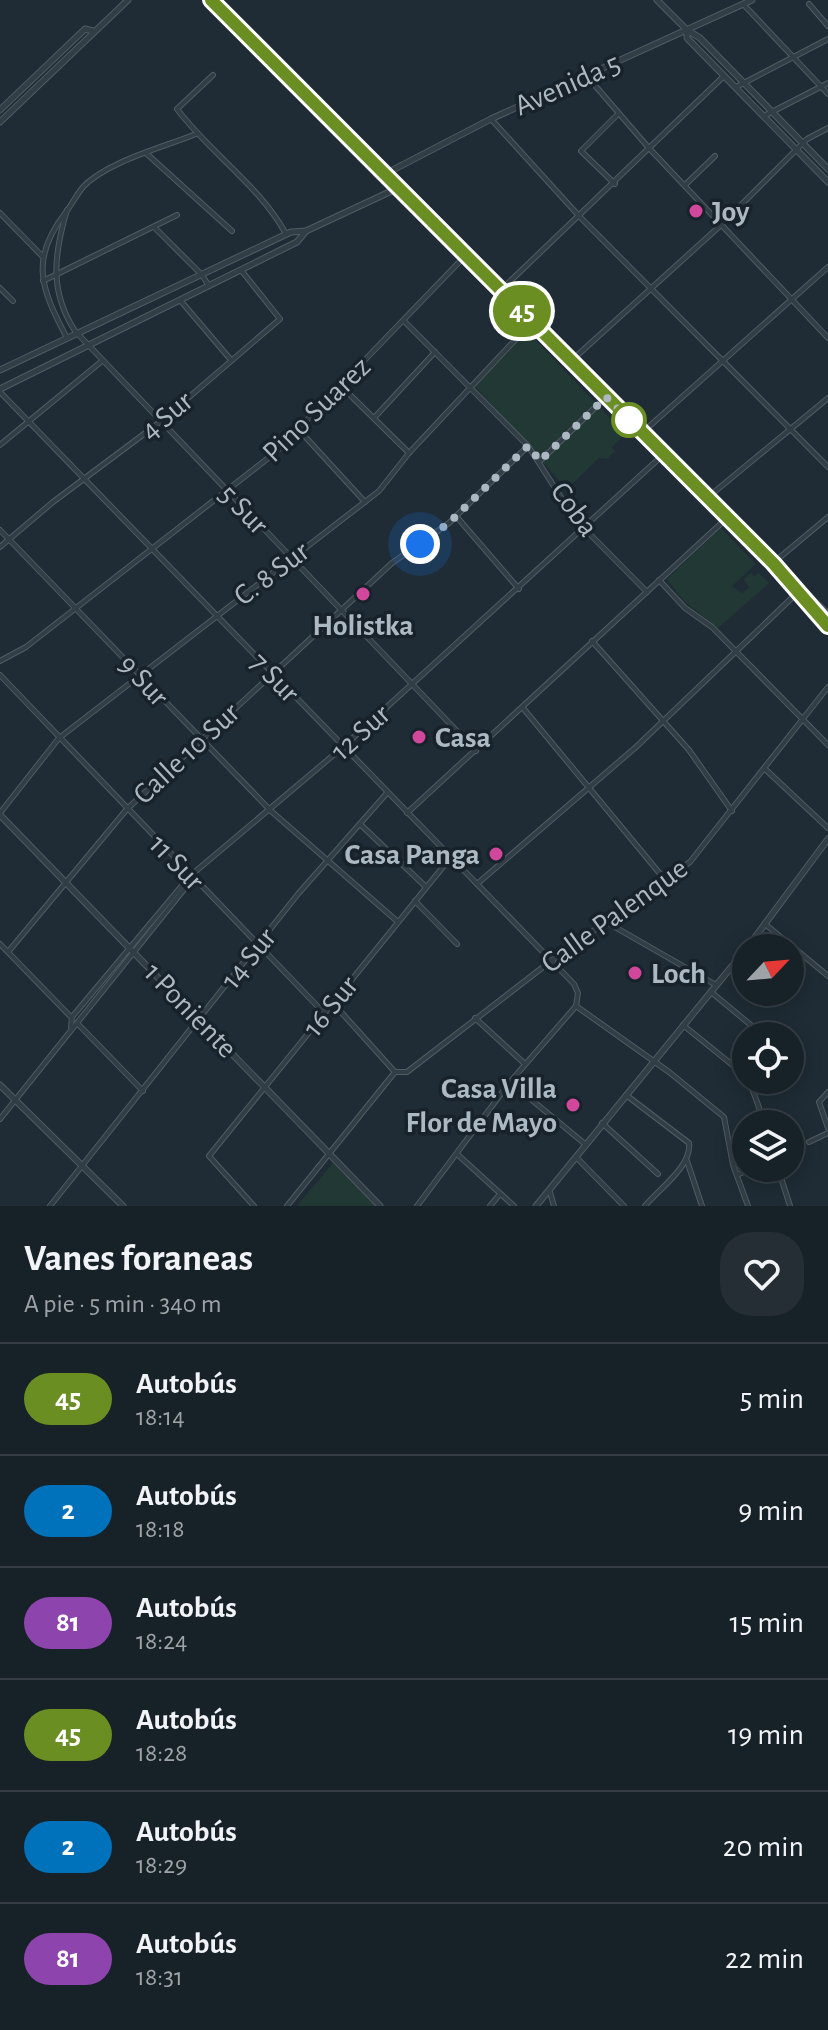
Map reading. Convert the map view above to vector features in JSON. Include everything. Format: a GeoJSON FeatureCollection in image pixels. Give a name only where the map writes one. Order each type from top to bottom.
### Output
{"type":"FeatureCollection","features":[{"type":"Feature","properties":{"kind":"highway"},"geometry":{"type":"LineString","coordinates":[[211,0],[773,563]]}},
{"type":"Feature","properties":{"kind":"main road"},"geometry":{"type":"LineString","coordinates":[[773,563],[828,626]]}},
{"type":"Feature","properties":{"kind":"main road"},"geometry":{"type":"LineString","coordinates":[[773,563],[828,615]]}},
{"type":"Feature","properties":{"kind":"street"},"geometry":{"type":"LineString","coordinates":[[0,122],[128,0]]}},
{"type":"Feature","properties":{"kind":"street"},"geometry":{"type":"LineString","coordinates":[[657,0],[687,30],[700,38],[828,169]]}},
{"type":"Feature","properties":{"kind":"street","name":"Avenida 5"},"geometry":{"type":"LineString","coordinates":[[385,174],[491,119],[752,0]]}},
{"type":"Feature","properties":{"kind":"street"},"geometry":{"type":"LineString","coordinates":[[743,4],[828,94]]}},
{"type":"Feature","properties":{"kind":"street"},"geometry":{"type":"LineString","coordinates":[[809,4],[828,26]]}},
{"type":"Feature","properties":{"kind":"street"},"geometry":{"type":"LineString","coordinates":[[0,110],[85,29],[93,31]]}},
{"type":"Feature","properties":{"kind":"street"},"geometry":{"type":"LineString","coordinates":[[687,30],[687,38],[827,179]]}},
{"type":"Feature","properties":{"kind":"street"},"geometry":{"type":"LineString","coordinates":[[736,87],[742,81],[828,39]]}},
{"type":"Feature","properties":{"kind":"street"},"geometry":{"type":"LineString","coordinates":[[213,75],[177,109],[196,134],[276,215],[286,234]]}},
{"type":"Feature","properties":{"kind":"street"},"geometry":{"type":"LineString","coordinates":[[586,75],[648,147],[828,338]]}},
{"type":"Feature","properties":{"kind":"street"},"geometry":{"type":"LineString","coordinates":[[501,290],[615,184],[648,147],[725,75]]}},
{"type":"Feature","properties":{"kind":"street"},"geometry":{"type":"LineString","coordinates":[[764,116],[828,83]]}},
{"type":"Feature","properties":{"kind":"street"},"geometry":{"type":"LineString","coordinates":[[615,184],[581,151],[618,114]]}},
{"type":"Feature","properties":{"kind":"street"},"geometry":{"type":"LineString","coordinates":[[491,119],[580,217],[828,467]]}},
{"type":"Feature","properties":{"kind":"street"},"geometry":{"type":"LineString","coordinates":[[571,361],[721,225],[802,143],[828,128]]}},
{"type":"Feature","properties":{"kind":"street"},"geometry":{"type":"LineString","coordinates":[[68,339],[43,281],[42,256],[49,235],[84,186],[104,171],[196,134]]}},
{"type":"Feature","properties":{"kind":"street"},"geometry":{"type":"LineString","coordinates":[[147,154],[232,231]]}},
{"type":"Feature","properties":{"kind":"street"},"geometry":{"type":"LineString","coordinates":[[685,186],[715,156]]}},
{"type":"Feature","properties":{"kind":"street"},"geometry":{"type":"LineString","coordinates":[[0,370],[286,234],[306,231],[398,188]]}},
{"type":"Feature","properties":{"kind":"street"},"geometry":{"type":"LineString","coordinates":[[54,276],[67,210]]}},
{"type":"Feature","properties":{"kind":"street"},"geometry":{"type":"LineString","coordinates":[[0,213],[42,256]]}},
{"type":"Feature","properties":{"kind":"street"},"geometry":{"type":"LineString","coordinates":[[43,281],[177,215]]}},
{"type":"Feature","properties":{"kind":"street"},"geometry":{"type":"LineString","coordinates":[[154,227],[209,286]]}},
{"type":"Feature","properties":{"kind":"street"},"geometry":{"type":"LineString","coordinates":[[0,391],[297,242],[306,231]]}},
{"type":"Feature","properties":{"kind":"street","name":"Pino Suarez"},"geometry":{"type":"LineString","coordinates":[[0,661],[26,647],[299,430],[466,255]]}},
{"type":"Feature","properties":{"kind":"street"},"geometry":{"type":"LineString","coordinates":[[642,433],[795,300],[828,267]]}},
{"type":"Feature","properties":{"kind":"street","name":"4 Sur"},"geometry":{"type":"LineString","coordinates":[[0,547],[160,422],[280,319],[241,270]]}},
{"type":"Feature","properties":{"kind":"street","name":"5 Sur"},"geometry":{"type":"LineString","coordinates":[[54,276],[60,304],[102,361],[476,751]]}},
{"type":"Feature","properties":{"kind":"street"},"geometry":{"type":"LineString","coordinates":[[0,288],[13,301]]}},
{"type":"Feature","properties":{"kind":"street"},"geometry":{"type":"LineString","coordinates":[[180,300],[231,360]]}},
{"type":"Feature","properties":{"kind":"street","name":"C. 8 Sur"},"geometry":{"type":"LineString","coordinates":[[0,814],[59,738],[141,676],[214,615],[365,502],[533,321]]}},
{"type":"Feature","properties":{"kind":"street","name":"Coba"},"geometry":{"type":"LineString","coordinates":[[405,322],[528,446],[584,528],[647,592]]}},
{"type":"Feature","properties":{"kind":"street"},"geometry":{"type":"LineString","coordinates":[[374,418],[435,352]]}},
{"type":"Feature","properties":{"kind":"street"},"geometry":{"type":"LineString","coordinates":[[0,445],[102,361]]}},
{"type":"Feature","properties":{"kind":"street"},"geometry":{"type":"LineString","coordinates":[[341,386],[409,453]]}},
{"type":"Feature","properties":{"kind":"street","name":"7 Sur"},"geometry":{"type":"LineString","coordinates":[[0,391],[574,984],[578,993],[576,1006]]}},
{"type":"Feature","properties":{"kind":"street"},"geometry":{"type":"LineString","coordinates":[[540,461],[606,397]]}},
{"type":"Feature","properties":{"kind":"street"},"geometry":{"type":"LineString","coordinates":[[707,498],[828,398]]}},
{"type":"Feature","properties":{"kind":"street"},"geometry":{"type":"LineString","coordinates":[[299,430],[365,502]]}},
{"type":"Feature","properties":{"kind":"street","name":"Calle 10 Sur"},"geometry":{"type":"LineString","coordinates":[[8,952],[127,809],[392,563],[456,516],[528,446]]}},
{"type":"Feature","properties":{"kind":"street","name":"12 Sur"},"geometry":{"type":"LineString","coordinates":[[191,878],[343,747],[664,454]]}},
{"type":"Feature","properties":{"kind":"street"},"geometry":{"type":"LineString","coordinates":[[456,516],[519,589]]}},
{"type":"Feature","properties":{"kind":"street"},"geometry":{"type":"LineString","coordinates":[[773,563],[828,517]]}},
{"type":"Feature","properties":{"kind":"street"},"geometry":{"type":"LineString","coordinates":[[407,813],[727,518]]}},
{"type":"Feature","properties":{"kind":"street","name":"9 Sur"},"geometry":{"type":"LineString","coordinates":[[0,530],[271,811],[398,922]]}},
{"type":"Feature","properties":{"kind":"street"},"geometry":{"type":"LineString","coordinates":[[659,580],[685,608],[707,622],[737,651],[828,745]]}},
{"type":"Feature","properties":{"kind":"street"},"geometry":{"type":"LineString","coordinates":[[477,884],[636,747],[797,593]]}},
{"type":"Feature","properties":{"kind":"street"},"geometry":{"type":"LineString","coordinates":[[592,641],[697,761],[732,811]]}},
{"type":"Feature","properties":{"kind":"street","name":"11 Sur"},"geometry":{"type":"LineString","coordinates":[[0,675],[191,878],[324,1013]]}},
{"type":"Feature","properties":{"kind":"street","name":"Calle Palenque"},"geometry":{"type":"LineString","coordinates":[[398,1073],[690,862],[828,687]]}},
{"type":"Feature","properties":{"kind":"street"},"geometry":{"type":"LineString","coordinates":[[523,708],[666,881]]}},
{"type":"Feature","properties":{"kind":"street"},"geometry":{"type":"LineString","coordinates":[[765,769],[828,828]]}},
{"type":"Feature","properties":{"kind":"street","name":"14 Sur"},"geometry":{"type":"LineString","coordinates":[[50,1206],[328,860],[387,793]]}},
{"type":"Feature","properties":{"kind":"street","name":"1 Poniente"},"geometry":{"type":"LineString","coordinates":[[0,814],[380,1206]]}},
{"type":"Feature","properties":{"kind":"street"},"geometry":{"type":"LineString","coordinates":[[361,825],[426,887]]}},
{"type":"Feature","properties":{"kind":"street"},"geometry":{"type":"LineString","coordinates":[[757,934],[828,839]]}},
{"type":"Feature","properties":{"kind":"street","name":"16 Sur"},"geometry":{"type":"LineString","coordinates":[[254,1206],[209,1156],[451,857]]}},
{"type":"Feature","properties":{"kind":"street"},"geometry":{"type":"LineString","coordinates":[[71,1027],[72,1017],[191,878]]}},
{"type":"Feature","properties":{"kind":"street"},"geometry":{"type":"LineString","coordinates":[[415,901],[457,944]]}},
{"type":"Feature","properties":{"kind":"street"},"geometry":{"type":"LineString","coordinates":[[606,922],[716,985]]}},
{"type":"Feature","properties":{"kind":"street"},"geometry":{"type":"LineString","coordinates":[[765,924],[828,976]]}},
{"type":"Feature","properties":{"kind":"street"},"geometry":{"type":"LineString","coordinates":[[0,944],[143,1091]]}},
{"type":"Feature","properties":{"kind":"street"},"geometry":{"type":"LineString","coordinates":[[0,1119],[71,1027],[117,974],[132,950]]}},
{"type":"Feature","properties":{"kind":"street"},"geometry":{"type":"LineString","coordinates":[[536,1206],[732,966]]}},
{"type":"Feature","properties":{"kind":"street"},"geometry":{"type":"LineString","coordinates":[[111,970],[117,974]]}},
{"type":"Feature","properties":{"kind":"street"},"geometry":{"type":"LineString","coordinates":[[711,992],[747,1022]]}},
{"type":"Feature","properties":{"kind":"street"},"geometry":{"type":"LineString","coordinates":[[287,1206],[398,1073],[332,1002]]}},
{"type":"Feature","properties":{"kind":"street"},"geometry":{"type":"LineString","coordinates":[[417,1206],[510,1082],[576,1006],[724,1117],[732,1153]]}},
{"type":"Feature","properties":{"kind":"street"},"geometry":{"type":"LineString","coordinates":[[475,1018],[525,1064]]}},
{"type":"Feature","properties":{"kind":"street"},"geometry":{"type":"LineString","coordinates":[[683,1025],[732,1065]]}},
{"type":"Feature","properties":{"kind":"street"},"geometry":{"type":"LineString","coordinates":[[510,1082],[586,1145]]}},
{"type":"Feature","properties":{"kind":"street"},"geometry":{"type":"LineString","coordinates":[[0,1085],[123,1206]]}},
{"type":"Feature","properties":{"kind":"street"},"geometry":{"type":"LineString","coordinates":[[809,1142],[828,1130],[819,1102],[828,1092]]}},
{"type":"Feature","properties":{"kind":"street"},"geometry":{"type":"LineString","coordinates":[[625,1094],[689,1143],[687,1161],[702,1206]]}},
{"type":"Feature","properties":{"kind":"street"},"geometry":{"type":"LineString","coordinates":[[602,1123],[658,1174]]}},
{"type":"Feature","properties":{"kind":"street"},"geometry":{"type":"LineString","coordinates":[[457,1154],[514,1206]]}},
{"type":"Feature","properties":{"kind":"street"},"geometry":{"type":"LineString","coordinates":[[576,1157],[624,1206]]}},
{"type":"Feature","properties":{"kind":"street"},"geometry":{"type":"LineString","coordinates":[[645,1206],[687,1161]]}},
{"type":"Feature","properties":{"kind":"street"},"geometry":{"type":"LineString","coordinates":[[739,1182],[748,1206]]}},
{"type":"Feature","properties":{"kind":"street"},"geometry":{"type":"LineString","coordinates":[[782,1182],[790,1206]]}},
{"type":"Feature","properties":{"kind":"street"},"geometry":{"type":"LineString","coordinates":[[550,1192],[554,1206]]}},
{"type":"Feature","properties":{"kind":"street"},"geometry":{"type":"LineString","coordinates":[[490,1206],[500,1194]]}},
{"type":"Feature","properties":{"kind":"green space"},"geometry":{"type":"Polygon","coordinates":[[[528,332],[625,434],[612,447],[615,451],[607,459],[599,458],[565,491],[558,479],[475,386],[528,332]]]}},
{"type":"Feature","properties":{"kind":"green space"},"geometry":{"type":"Polygon","coordinates":[[[721,528],[756,564],[732,586],[742,593],[749,588],[744,579],[751,573],[754,576],[759,573],[769,583],[718,628],[684,601],[667,579],[721,528]]]}},
{"type":"Feature","properties":{"kind":"green space"},"geometry":{"type":"Polygon","coordinates":[[[334,1162],[377,1206],[297,1206],[334,1162]]]}},
{"type":"Feature","properties":{"kind":"bus line","name":"45"},"geometry":{"type":"LineString","coordinates":[[211,0],[773,563],[828,626]]}},
{"type":"Feature","properties":{"kind":"place","name":"Joy"},"geometry":{"type":"Point","coordinates":[696,211]}},
{"type":"Feature","properties":{"kind":"place","name":"Holistka"},"geometry":{"type":"Point","coordinates":[363,594]}},
{"type":"Feature","properties":{"kind":"place","name":"Casa"},"geometry":{"type":"Point","coordinates":[419,737]}},
{"type":"Feature","properties":{"kind":"place","name":"Casa Panga"},"geometry":{"type":"Point","coordinates":[496,854]}},
{"type":"Feature","properties":{"kind":"place","name":"Loch"},"geometry":{"type":"Point","coordinates":[635,973]}},
{"type":"Feature","properties":{"kind":"place","name":"Casa Villa Flor de Mayo"},"geometry":{"type":"Point","coordinates":[573,1105]}},
{"type":"Feature","properties":{"kind":"route"},"geometry":{"type":"LineString","coordinates":[[420,544],[449,523],[528,446],[540,461],[606,397],[629,420]]}}]}
